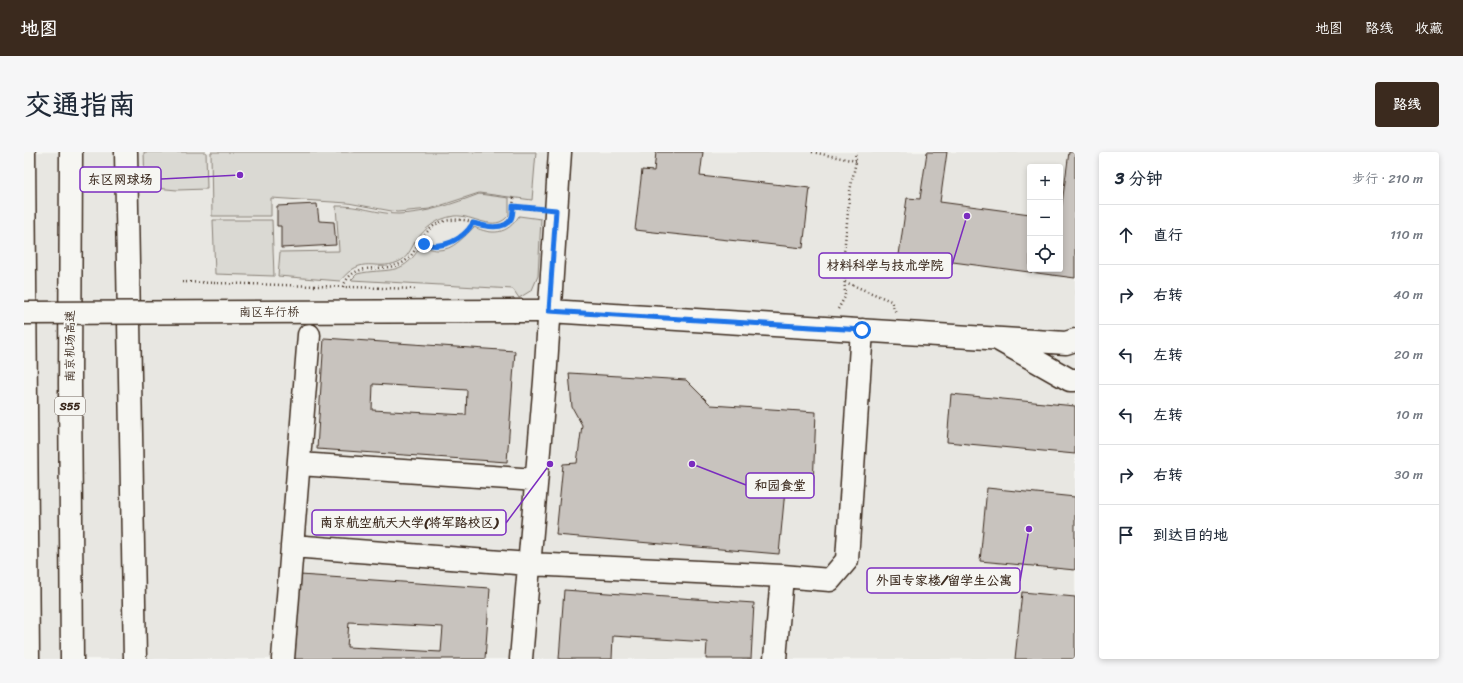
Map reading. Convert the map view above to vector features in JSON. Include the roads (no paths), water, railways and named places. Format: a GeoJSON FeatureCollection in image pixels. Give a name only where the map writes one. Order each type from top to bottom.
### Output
{"type":"FeatureCollection","features":[{"type":"Feature","properties":{"kind":"main road"},"geometry":{"type":"LineString","coordinates":[[24,152],[28,659]]}},
{"type":"Feature","properties":{"kind":"main road","name":"南京机场高速"},"geometry":{"type":"LineString","coordinates":[[71,152],[70,384],[72,659]]}},
{"type":"Feature","properties":{"kind":"main road"},"geometry":{"type":"LineString","coordinates":[[126,152],[135,659]]}},
{"type":"Feature","properties":{"kind":"main road"},"geometry":{"type":"LineString","coordinates":[[520,659],[536,480],[560,152]]}},
{"type":"Feature","properties":{"kind":"main road","name":"南区车行桥"},"geometry":{"type":"LineString","coordinates":[[24,313],[549,311],[1066,343],[1075,340]]}},
{"type":"Feature","properties":{"kind":"main road"},"geometry":{"type":"LineString","coordinates":[[292,546],[529,564],[782,576],[830,580],[847,560],[862,330]]}},
{"type":"Feature","properties":{"kind":"main road"},"geometry":{"type":"LineString","coordinates":[[283,659],[309,335]]}},
{"type":"Feature","properties":{"kind":"main road"},"geometry":{"type":"LineString","coordinates":[[996,339],[1070,380],[1075,380]]}},
{"type":"Feature","properties":{"kind":"main road"},"geometry":{"type":"LineString","coordinates":[[299,464],[536,480]]}},
{"type":"Feature","properties":{"kind":"main road"},"geometry":{"type":"LineString","coordinates":[[775,659],[782,576]]}},
{"type":"Feature","properties":{"kind":"place","name":"东区网球场"},"geometry":{"type":"Point","coordinates":[240,175]}},
{"type":"Feature","properties":{"kind":"place","name":"材料科学与技术学院"},"geometry":{"type":"Point","coordinates":[967,216]}},
{"type":"Feature","properties":{"kind":"place","name":"南京航空航天大学(将军路校区)"},"geometry":{"type":"Point","coordinates":[550,464]}},
{"type":"Feature","properties":{"kind":"place","name":"和园食堂"},"geometry":{"type":"Point","coordinates":[692,464]}},
{"type":"Feature","properties":{"kind":"place","name":"外国专家楼/留学生公寓"},"geometry":{"type":"Point","coordinates":[1029,529]}}]}
